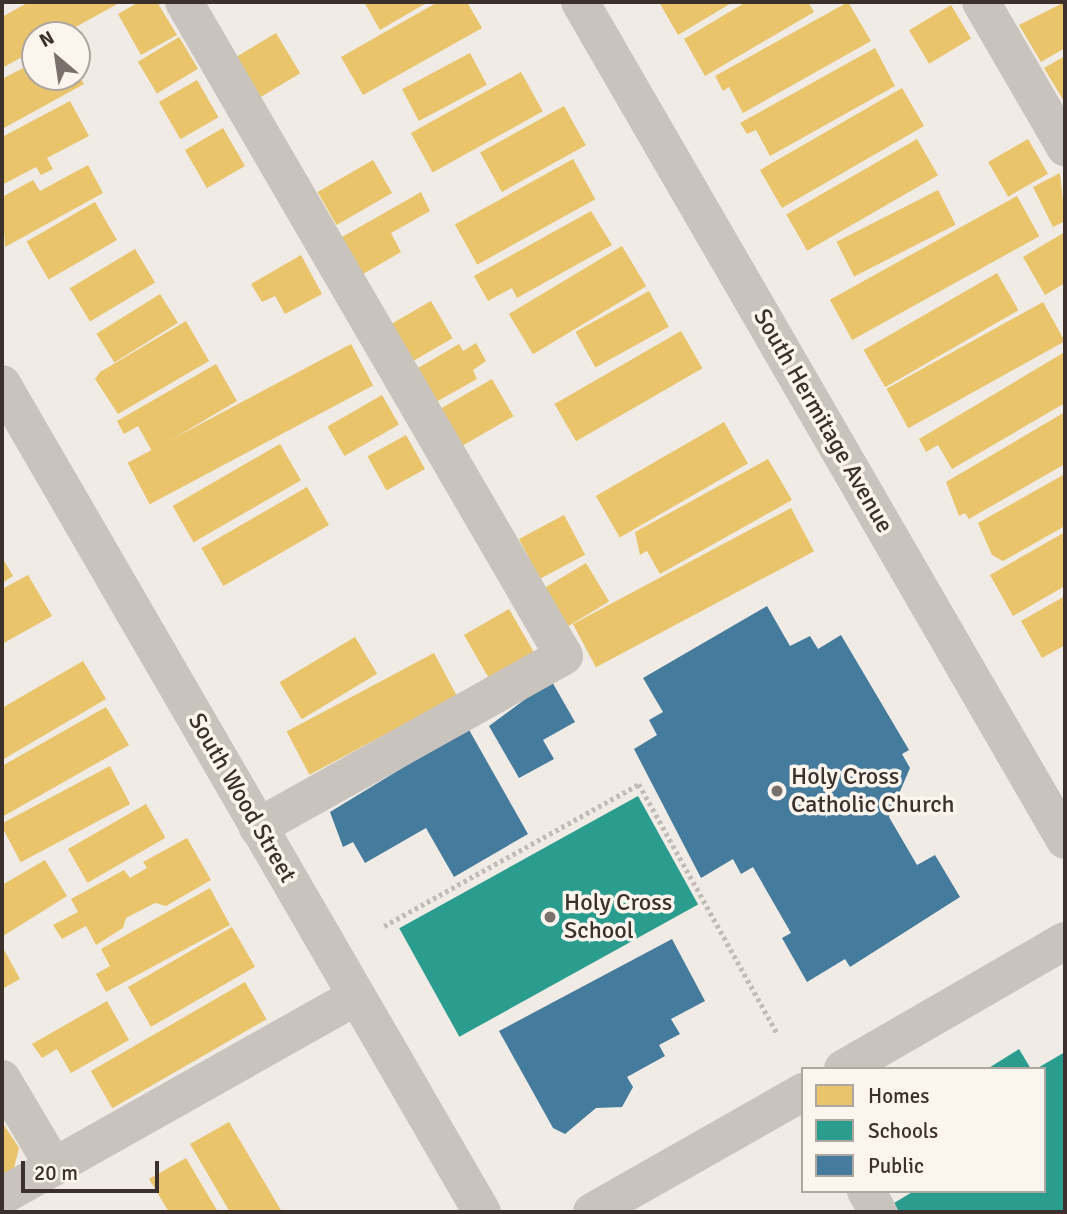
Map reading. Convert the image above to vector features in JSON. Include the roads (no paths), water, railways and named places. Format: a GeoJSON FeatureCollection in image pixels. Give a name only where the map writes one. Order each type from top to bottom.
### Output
{"type":"FeatureCollection","features":[{"type":"Feature","properties":{"kind":"street"},"geometry":{"type":"LineString","coordinates":[[184,2],[564,656],[258,827]]}},
{"type":"Feature","properties":{"kind":"street","name":"South Hermitage Avenue"},"geometry":{"type":"LineString","coordinates":[[580,2],[1065,839]]}},
{"type":"Feature","properties":{"kind":"street"},"geometry":{"type":"LineString","coordinates":[[981,2],[1065,147]]}},
{"type":"Feature","properties":{"kind":"street","name":"South Wood Street"},"geometry":{"type":"LineString","coordinates":[[2,384],[482,1212]]}},
{"type":"Feature","properties":{"kind":"street"},"geometry":{"type":"LineString","coordinates":[[846,1067],[1065,941]]}},
{"type":"Feature","properties":{"kind":"street"},"geometry":{"type":"LineString","coordinates":[[2,1196],[356,996]]}},
{"type":"Feature","properties":{"kind":"street"},"geometry":{"type":"LineString","coordinates":[[2,1079],[54,1167]]}},
{"type":"Feature","properties":{"kind":"street"},"geometry":{"type":"LineString","coordinates":[[592,1212],[801,1093]]}},
{"type":"Feature","properties":{"kind":"street"},"geometry":{"type":"LineString","coordinates":[[867,1193],[878,1212]]}},
{"type":"Feature","properties":{"kind":"place","name":"Holy Cross Catholic Church"},"geometry":{"type":"Point","coordinates":[777,791]}},
{"type":"Feature","properties":{"kind":"place","name":"Holy Cross School"},"geometry":{"type":"Point","coordinates":[550,917]}}]}
